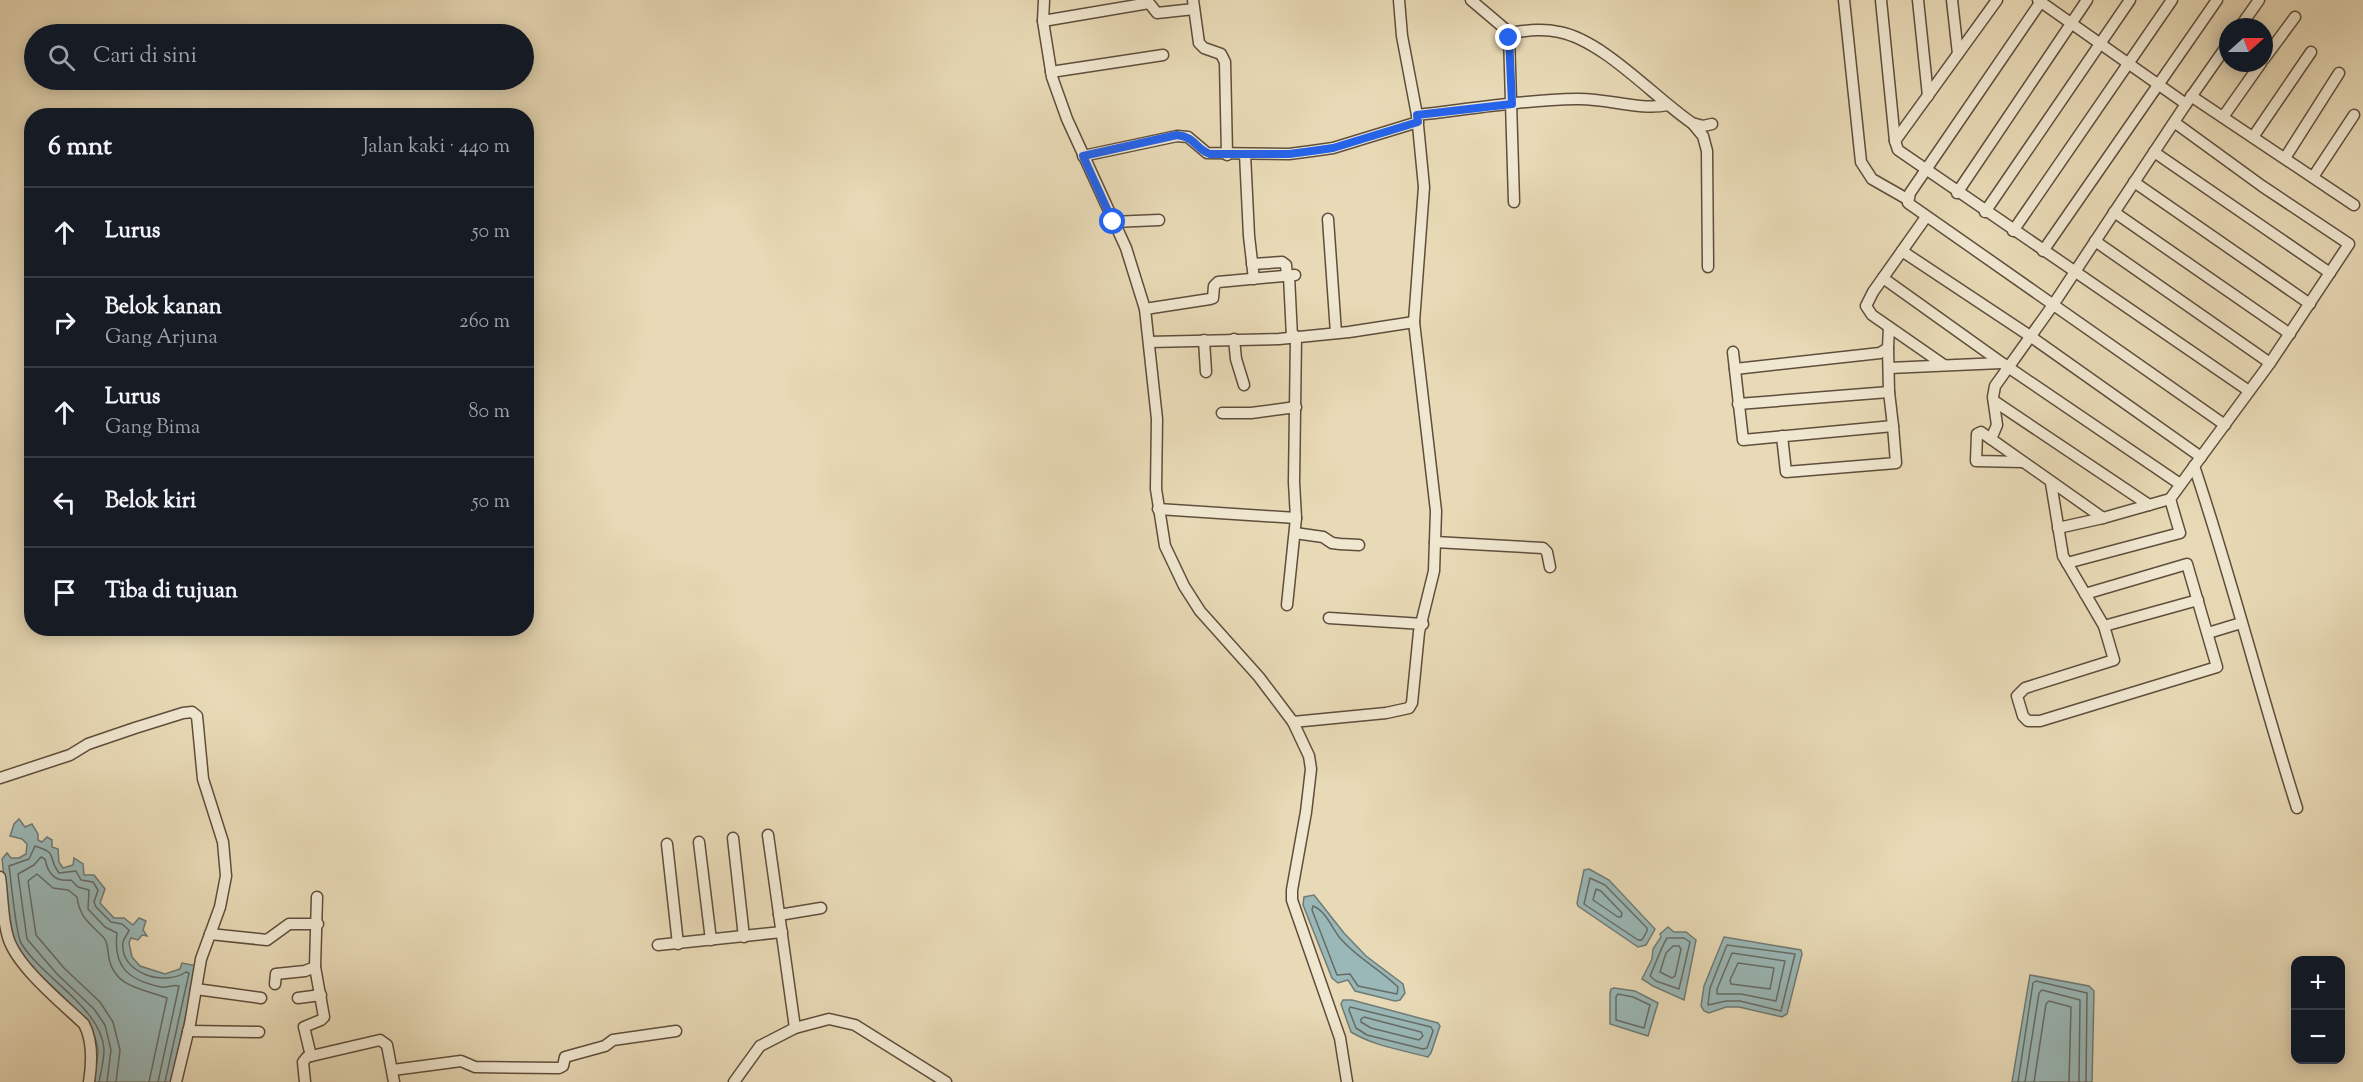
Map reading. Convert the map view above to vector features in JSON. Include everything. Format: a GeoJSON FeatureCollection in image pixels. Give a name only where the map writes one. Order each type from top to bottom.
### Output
{"type":"FeatureCollection","features":[{"type":"Feature","properties":{"kind":"street"},"geometry":{"type":"LineString","coordinates":[[1044,0],[1043,21],[1051,72],[1067,120],[1126,248],[1145,309],[1157,419],[1158,509],[1166,546],[1184,586],[1200,611],[1259,676],[1293,722],[1309,756],[1311,769],[1306,812],[1292,900],[1340,1038],[1347,1082]]}},
{"type":"Feature","properties":{"kind":"street"},"geometry":{"type":"LineString","coordinates":[[1293,722],[1386,713],[1409,708],[1412,703],[1419,632],[1423,624],[1434,571],[1436,511],[1414,322],[1424,187],[1418,119],[1402,36],[1399,0]]}},
{"type":"Feature","properties":{"kind":"street"},"geometry":{"type":"LineString","coordinates":[[1471,0],[1508,33],[1514,202]]}},
{"type":"Feature","properties":{"kind":"street"},"geometry":{"type":"LineString","coordinates":[[1844,0],[1862,162],[1872,179],[1907,199],[1909,206],[2225,424]]}},
{"type":"Feature","properties":{"kind":"street"},"geometry":{"type":"LineString","coordinates":[[1881,0],[1895,141],[1903,156],[2249,391]]}},
{"type":"Feature","properties":{"kind":"street"},"geometry":{"type":"LineString","coordinates":[[1918,0],[1928,96]]}},
{"type":"Feature","properties":{"kind":"street"},"geometry":{"type":"LineString","coordinates":[[1952,0],[1958,54]]}},
{"type":"Feature","properties":{"kind":"street"},"geometry":{"type":"LineString","coordinates":[[1895,141],[1997,0]]}},
{"type":"Feature","properties":{"kind":"street"},"geometry":{"type":"LineString","coordinates":[[1958,193],[2087,0]]}},
{"type":"Feature","properties":{"kind":"street"},"geometry":{"type":"LineString","coordinates":[[1985,212],[2130,0]]}},
{"type":"Feature","properties":{"kind":"street"},"geometry":{"type":"LineString","coordinates":[[2013,231],[2172,0]]}},
{"type":"Feature","properties":{"kind":"street"},"geometry":{"type":"LineString","coordinates":[[2043,251],[2217,0]]}},
{"type":"Feature","properties":{"kind":"street"},"geometry":{"type":"LineString","coordinates":[[2246,18],[2259,0]]}},
{"type":"Feature","properties":{"kind":"street"},"geometry":{"type":"LineString","coordinates":[[1907,199],[2040,1],[2159,85],[2223,117],[2355,205]]}},
{"type":"Feature","properties":{"kind":"street"},"geometry":{"type":"LineString","coordinates":[[1043,21],[1149,3],[1157,13],[1193,5],[1199,43],[1204,48],[1221,54],[1225,62],[1227,155]]}},
{"type":"Feature","properties":{"kind":"street"},"geometry":{"type":"LineString","coordinates":[[2273,47],[2295,17]]}},
{"type":"Feature","properties":{"kind":"street"},"geometry":{"type":"LineString","coordinates":[[1508,33],[1548,30],[1573,37],[1603,52],[1692,123],[1703,136],[1707,151],[1708,267]]}},
{"type":"Feature","properties":{"kind":"street"},"geometry":{"type":"LineString","coordinates":[[2253,137],[2311,52]]}},
{"type":"Feature","properties":{"kind":"street"},"geometry":{"type":"LineString","coordinates":[[1051,72],[1163,55]]}},
{"type":"Feature","properties":{"kind":"street"},"geometry":{"type":"LineString","coordinates":[[1991,439],[1997,425],[1994,388],[2004,365],[2053,305],[2219,57]]}},
{"type":"Feature","properties":{"kind":"street"},"geometry":{"type":"LineString","coordinates":[[2223,117],[2255,72]]}},
{"type":"Feature","properties":{"kind":"street"},"geometry":{"type":"LineString","coordinates":[[2285,158],[2339,73]]}},
{"type":"Feature","properties":{"kind":"street"},"geometry":{"type":"LineString","coordinates":[[1083,156],[1177,135],[1188,137],[1207,153],[1289,154],[1322,150],[1418,119],[1512,104],[1593,99],[1653,107],[1668,105]]}},
{"type":"Feature","properties":{"kind":"street"},"geometry":{"type":"LineString","coordinates":[[2313,177],[2354,115]]}},
{"type":"Feature","properties":{"kind":"street"},"geometry":{"type":"LineString","coordinates":[[2058,528],[2170,499],[2270,363],[2349,244],[2262,186],[2174,122]]}},
{"type":"Feature","properties":{"kind":"street"},"geometry":{"type":"LineString","coordinates":[[1692,123],[1703,126],[1712,124]]}},
{"type":"Feature","properties":{"kind":"street"},"geometry":{"type":"LineString","coordinates":[[2154,153],[2330,273]]}},
{"type":"Feature","properties":{"kind":"street"},"geometry":{"type":"LineString","coordinates":[[1245,154],[1254,279]]}},
{"type":"Feature","properties":{"kind":"street"},"geometry":{"type":"LineString","coordinates":[[2134,182],[2310,303]]}},
{"type":"Feature","properties":{"kind":"street"},"geometry":{"type":"LineString","coordinates":[[2114,212],[2290,334]]}},
{"type":"Feature","properties":{"kind":"street"},"geometry":{"type":"LineString","coordinates":[[1926,217],[1867,301],[1866,306],[1872,315],[1944,365]]}},
{"type":"Feature","properties":{"kind":"street"},"geometry":{"type":"LineString","coordinates":[[1328,219],[1336,333]]}},
{"type":"Feature","properties":{"kind":"street"},"geometry":{"type":"LineString","coordinates":[[1113,222],[1159,220]]}},
{"type":"Feature","properties":{"kind":"street"},"geometry":{"type":"LineString","coordinates":[[2095,241],[2270,363]]}},
{"type":"Feature","properties":{"kind":"street"},"geometry":{"type":"LineString","coordinates":[[1902,251],[2030,336],[2197,462],[2241,623],[2297,808]]}},
{"type":"Feature","properties":{"kind":"street"},"geometry":{"type":"LineString","coordinates":[[1252,264],[1282,262],[1286,265],[1290,276],[1296,407],[1294,482],[1296,518],[1287,605]]}},
{"type":"Feature","properties":{"kind":"street"},"geometry":{"type":"LineString","coordinates":[[1145,309],[1210,299],[1214,296],[1215,284],[1290,276]]}},
{"type":"Feature","properties":{"kind":"street"},"geometry":{"type":"LineString","coordinates":[[1883,278],[2004,365],[2180,484]]}},
{"type":"Feature","properties":{"kind":"street"},"geometry":{"type":"LineString","coordinates":[[1149,342],[1294,337],[1414,322]]}},
{"type":"Feature","properties":{"kind":"street"},"geometry":{"type":"LineString","coordinates":[[1782,436],[1786,472],[1896,462],[1889,392],[1889,327]]}},
{"type":"Feature","properties":{"kind":"street"},"geometry":{"type":"LineString","coordinates":[[1234,339],[1236,359],[1244,385]]}},
{"type":"Feature","properties":{"kind":"street"},"geometry":{"type":"LineString","coordinates":[[1204,340],[1206,372]]}},
{"type":"Feature","properties":{"kind":"street"},"geometry":{"type":"LineString","coordinates":[[1735,369],[1880,353],[1888,348]]}},
{"type":"Feature","properties":{"kind":"street"},"geometry":{"type":"LineString","coordinates":[[1733,352],[1743,440],[1893,426]]}},
{"type":"Feature","properties":{"kind":"street"},"geometry":{"type":"LineString","coordinates":[[1889,368],[2004,365]]}},
{"type":"Feature","properties":{"kind":"street"},"geometry":{"type":"LineString","coordinates":[[1738,404],[1889,392]]}},
{"type":"Feature","properties":{"kind":"street"},"geometry":{"type":"LineString","coordinates":[[1994,401],[2149,505]]}},
{"type":"Feature","properties":{"kind":"street"},"geometry":{"type":"LineString","coordinates":[[1222,413],[1251,413],[1296,407]]}},
{"type":"Feature","properties":{"kind":"street"},"geometry":{"type":"LineString","coordinates":[[2023,462],[1971,461],[1977,435],[1981,432],[2103,518]]}},
{"type":"Feature","properties":{"kind":"street"},"geometry":{"type":"LineString","coordinates":[[2051,483],[2061,548],[2067,563],[2085,594],[2104,626],[2114,660],[2025,688],[2017,696],[2023,716],[2028,721],[2040,721],[2217,667],[2187,564],[2085,594]]}},
{"type":"Feature","properties":{"kind":"street"},"geometry":{"type":"LineString","coordinates":[[2067,563],[2180,533],[2170,499]]}},
{"type":"Feature","properties":{"kind":"street"},"geometry":{"type":"LineString","coordinates":[[1158,509],[1296,518]]}},
{"type":"Feature","properties":{"kind":"street"},"geometry":{"type":"LineString","coordinates":[[1295,533],[1323,537],[1332,543],[1359,545]]}},
{"type":"Feature","properties":{"kind":"street"},"geometry":{"type":"LineString","coordinates":[[1436,542],[1543,548],[1547,552],[1550,567]]}},
{"type":"Feature","properties":{"kind":"street"},"geometry":{"type":"LineString","coordinates":[[2104,626],[2198,600]]}},
{"type":"Feature","properties":{"kind":"street"},"geometry":{"type":"LineString","coordinates":[[1329,618],[1423,624]]}},
{"type":"Feature","properties":{"kind":"street"},"geometry":{"type":"LineString","coordinates":[[2208,633],[2241,623]]}},
{"type":"Feature","properties":{"kind":"street"},"geometry":{"type":"LineString","coordinates":[[0,778],[70,755],[88,744],[183,713],[194,714],[197,718],[203,779],[223,842],[226,865],[220,907],[201,960],[176,1082]]}},
{"type":"Feature","properties":{"kind":"street"},"geometry":{"type":"LineString","coordinates":[[768,835],[795,1028]]}},
{"type":"Feature","properties":{"kind":"street"},"geometry":{"type":"LineString","coordinates":[[733,838],[744,937]]}},
{"type":"Feature","properties":{"kind":"street"},"geometry":{"type":"LineString","coordinates":[[699,843],[711,940]]}},
{"type":"Feature","properties":{"kind":"street"},"geometry":{"type":"LineString","coordinates":[[667,844],[678,944]]}},
{"type":"Feature","properties":{"kind":"street"},"geometry":{"type":"LineString","coordinates":[[0,877],[6,929],[11,946],[41,983],[84,1024],[88,1032],[91,1046],[89,1082]]}},
{"type":"Feature","properties":{"kind":"street"},"geometry":{"type":"LineString","coordinates":[[310,1056],[304,1026],[324,1017],[315,967],[317,897]]}},
{"type":"Feature","properties":{"kind":"street"},"geometry":{"type":"LineString","coordinates":[[779,915],[821,908]]}},
{"type":"Feature","properties":{"kind":"street"},"geometry":{"type":"LineString","coordinates":[[210,934],[267,940],[289,924],[318,924]]}},
{"type":"Feature","properties":{"kind":"street"},"geometry":{"type":"LineString","coordinates":[[658,945],[782,932]]}},
{"type":"Feature","properties":{"kind":"street"},"geometry":{"type":"LineString","coordinates":[[275,984],[276,974],[305,971],[315,967]]}},
{"type":"Feature","properties":{"kind":"street"},"geometry":{"type":"LineString","coordinates":[[196,989],[261,998]]}},
{"type":"Feature","properties":{"kind":"street"},"geometry":{"type":"LineString","coordinates":[[298,998],[321,995]]}},
{"type":"Feature","properties":{"kind":"street"},"geometry":{"type":"LineString","coordinates":[[734,1082],[760,1046],[795,1028],[829,1019],[849,1023],[891,1046],[946,1082]]}},
{"type":"Feature","properties":{"kind":"street"},"geometry":{"type":"LineString","coordinates":[[188,1031],[259,1032]]}},
{"type":"Feature","properties":{"kind":"street"},"geometry":{"type":"LineString","coordinates":[[393,1070],[461,1061],[475,1067],[560,1068],[565,1058],[605,1046],[614,1040],[676,1031]]}},
{"type":"Feature","properties":{"kind":"street"},"geometry":{"type":"LineString","coordinates":[[305,1082],[303,1062],[310,1056],[380,1040],[387,1045],[394,1082]]}},
{"type":"Feature","properties":{"kind":"water"},"geometry":{"type":"Polygon","coordinates":[[[19,819],[25,827],[32,824],[38,834],[38,840],[42,842],[47,837],[52,840],[52,847],[58,849],[59,862],[63,868],[73,865],[74,858],[83,864],[84,875],[94,875],[105,889],[100,903],[114,918],[124,918],[133,925],[139,918],[146,921],[143,930],[147,936],[142,935],[138,940],[131,938],[129,943],[132,957],[140,966],[165,974],[180,969],[182,963],[197,966],[171,1082],[93,1082],[98,1050],[87,1022],[24,958],[13,940],[2,859],[7,853],[11,858],[19,858],[26,854],[27,844],[22,839],[10,836],[14,824],[19,819]]]}},
{"type":"Feature","properties":{"kind":"water"},"geometry":{"type":"Polygon","coordinates":[[[1589,869],[1609,880],[1655,929],[1646,945],[1638,947],[1578,906],[1584,870],[1589,869]]]}},
{"type":"Feature","properties":{"kind":"water"},"geometry":{"type":"Polygon","coordinates":[[[1314,895],[1344,933],[1366,956],[1403,984],[1405,993],[1400,1000],[1395,1001],[1355,991],[1348,980],[1338,983],[1332,978],[1303,905],[1304,897],[1314,895]]]}},
{"type":"Feature","properties":{"kind":"water"},"geometry":{"type":"Polygon","coordinates":[[[1668,927],[1674,932],[1686,932],[1696,940],[1684,1000],[1642,979],[1652,959],[1653,949],[1661,937],[1660,934],[1668,927]]]}},
{"type":"Feature","properties":{"kind":"water"},"geometry":{"type":"Polygon","coordinates":[[[1724,937],[1801,950],[1802,954],[1787,1014],[1782,1017],[1739,1007],[1726,1007],[1709,1013],[1704,1011],[1701,1006],[1704,986],[1724,937]]]}},
{"type":"Feature","properties":{"kind":"water"},"geometry":{"type":"Polygon","coordinates":[[[2030,975],[2089,986],[2094,991],[2092,1082],[2012,1082],[2030,975]]]}},
{"type":"Feature","properties":{"kind":"water"},"geometry":{"type":"Polygon","coordinates":[[[1614,988],[1635,991],[1658,1003],[1648,1036],[1610,1024],[1610,993],[1614,988]]]}},
{"type":"Feature","properties":{"kind":"water"},"geometry":{"type":"Polygon","coordinates":[[[1343,1000],[1352,1000],[1438,1023],[1440,1026],[1431,1053],[1428,1057],[1388,1047],[1351,1032],[1341,1004],[1343,1000]]]}},
{"type":"Feature","properties":{"kind":"route"},"geometry":{"type":"LineString","coordinates":[[1113,222],[1083,156],[1177,135],[1188,137],[1210,154],[1289,154],[1333,148],[1418,122],[1417,115],[1512,104],[1509,38]]}}]}
